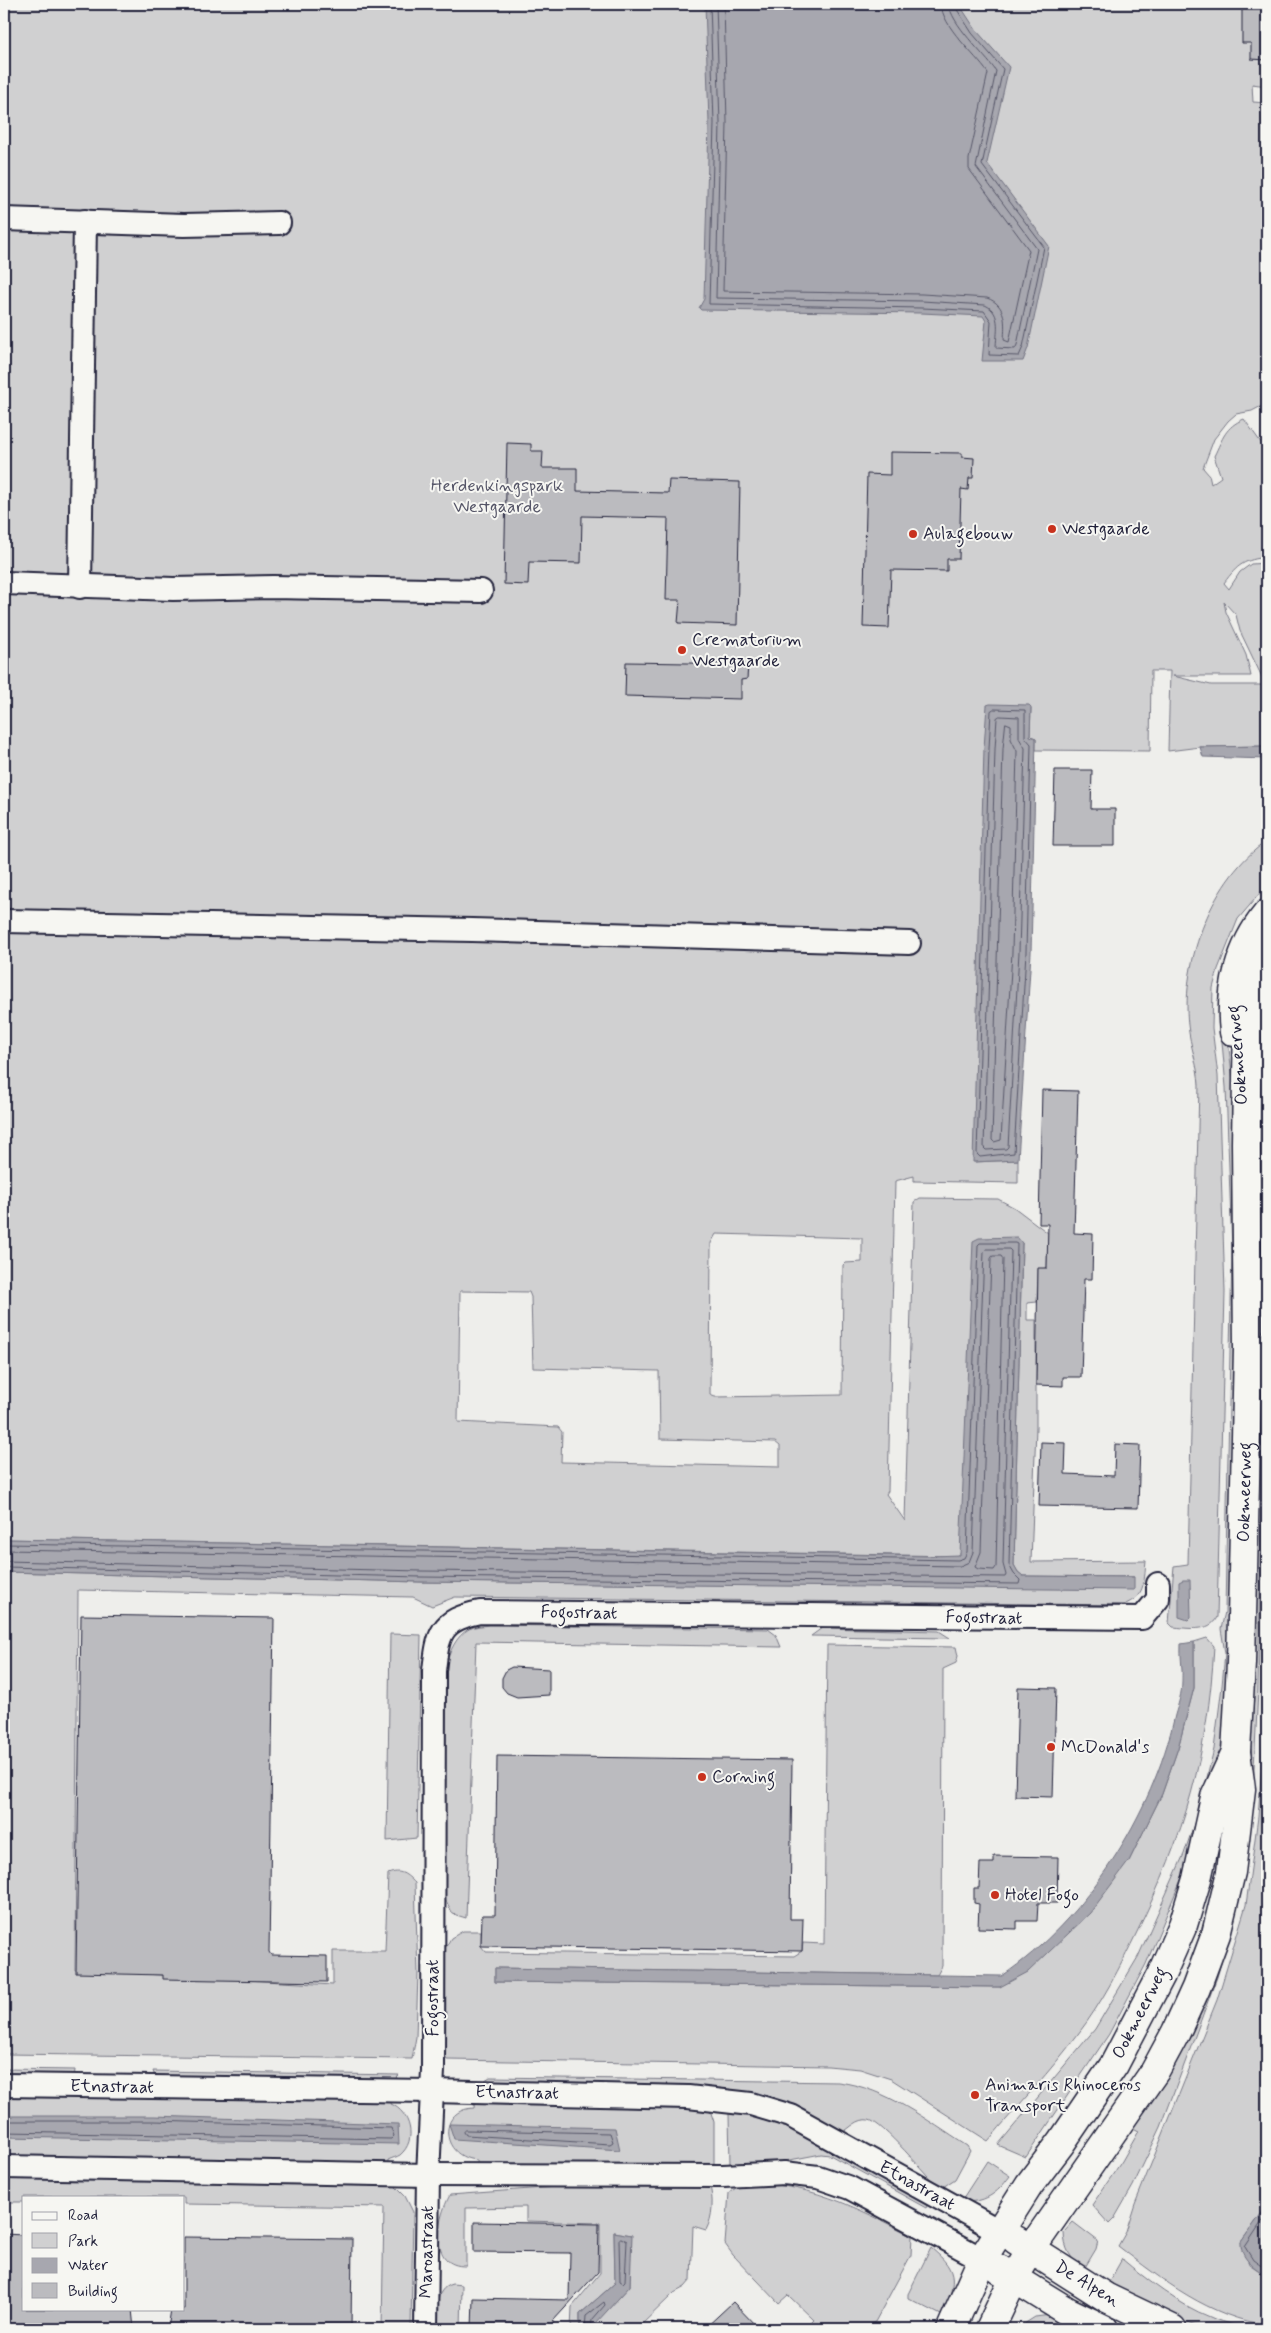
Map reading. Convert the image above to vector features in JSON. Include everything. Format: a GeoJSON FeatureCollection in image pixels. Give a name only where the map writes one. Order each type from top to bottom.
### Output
{"type":"FeatureCollection","features":[{"type":"Feature","properties":{"kind":"main road","name":"Ookmeerweg"},"geometry":{"type":"LineString","coordinates":[[1246,1143],[1232,1002],[1240,968],[1249,942],[1267,914]]}},
{"type":"Feature","properties":{"kind":"main road","name":"Ookmeerweg"},"geometry":{"type":"LineString","coordinates":[[990,2329],[1014,2278],[1031,2249],[1155,2070],[1176,2032],[1196,1988],[1216,1934],[1231,1872],[1241,1789],[1236,1752],[1241,1663],[1248,1348],[1246,1143],[1248,1015],[1254,988],[1267,957]]}},
{"type":"Feature","properties":{"kind":"main road","name":"Ookmeerweg"},"geometry":{"type":"LineString","coordinates":[[951,2329],[982,2260],[999,2231],[1029,2185],[1061,2143],[1114,2065],[1153,1992],[1183,1925],[1199,1871],[1215,1797],[1236,1752]]}},
{"type":"Feature","properties":{"kind":"main road","name":"De Alpen"},"geometry":{"type":"LineString","coordinates":[[999,2231],[1031,2249],[1107,2298],[1172,2329]]}},
{"type":"Feature","properties":{"kind":"main road","name":"De Alpen"},"geometry":{"type":"LineString","coordinates":[[982,2260],[1067,2310],[1104,2329]]}},
{"type":"Feature","properties":{"kind":"street"},"geometry":{"type":"LineString","coordinates":[[4,219],[184,225],[279,223]]}},
{"type":"Feature","properties":{"kind":"street"},"geometry":{"type":"LineString","coordinates":[[80,587],[85,221]]}},
{"type":"Feature","properties":{"kind":"street"},"geometry":{"type":"LineString","coordinates":[[4,583],[173,589],[272,587],[481,591]]}},
{"type":"Feature","properties":{"kind":"street"},"geometry":{"type":"LineString","coordinates":[[4,921],[472,930],[909,944]]}},
{"type":"Feature","properties":{"kind":"street","name":"Fogostraat"},"geometry":{"type":"LineString","coordinates":[[432,2091],[434,1671],[437,1647],[444,1629],[460,1616],[480,1612],[1142,1618],[1158,1599],[1158,1584]]}},
{"type":"Feature","properties":{"kind":"street","name":"Etnastraat"},"geometry":{"type":"LineString","coordinates":[[4,2085],[432,2091],[688,2097],[751,2104],[791,2116],[999,2231]]}},
{"type":"Feature","properties":{"kind":"street","name":"Maroastraat"},"geometry":{"type":"LineString","coordinates":[[426,2329],[428,2175],[432,2091]]}},
{"type":"Feature","properties":{"kind":"street","name":"Etnastraat"},"geometry":{"type":"LineString","coordinates":[[4,2167],[428,2175],[723,2176],[784,2173],[818,2177],[850,2188],[982,2260]]}},
{"type":"Feature","properties":{"kind":"green space","name":"Herdenkingspark Westgaarde"},"geometry":{"type":"Polygon","coordinates":[[[4,4],[1267,4],[1267,86],[1252,84],[1253,102],[1267,103],[1267,403],[1252,411],[1236,414],[1228,421],[1214,439],[1203,468],[1209,475],[1211,484],[1221,477],[1214,456],[1222,438],[1229,429],[1244,419],[1267,451],[1267,557],[1242,564],[1233,571],[1224,583],[1229,589],[1240,572],[1251,564],[1267,563],[1267,677],[1262,677],[1240,631],[1236,615],[1224,602],[1226,612],[1246,655],[1251,676],[1173,676],[1211,685],[1267,685],[1267,746],[1200,747],[1168,751],[1170,671],[1151,671],[1150,751],[1036,750],[1036,738],[1030,736],[1031,708],[1027,705],[974,1162],[1018,1160],[1018,1183],[914,1181],[914,1176],[895,1181],[888,1491],[886,1494],[905,1521],[914,1202],[920,1198],[998,1199],[1015,1208],[1048,1233],[1047,1268],[1038,1269],[1037,1302],[1027,1303],[1027,1320],[1036,1320],[1036,1427],[1031,1562],[1146,1561],[1144,1582],[1136,1598],[1123,1605],[455,1597],[432,1606],[413,1597],[78,1590],[75,1970],[333,1985],[333,1951],[385,1951],[388,1874],[400,1872],[415,1883],[418,1973],[416,2037],[412,2059],[4,2054],[4,1572],[421,1582],[832,1586],[1134,1577],[1023,1576],[1014,1565],[1022,1243],[962,1552],[957,1556],[4,1539],[4,4]],[[716,1234],[711,1243],[710,1395],[715,1397],[842,1395],[843,1265],[845,1263],[862,1262],[862,1238],[716,1234]],[[460,1291],[458,1422],[558,1427],[562,1432],[561,1462],[780,1467],[780,1446],[775,1442],[660,1439],[659,1371],[533,1368],[531,1297],[529,1292],[460,1291]]]}},
{"type":"Feature","properties":{"kind":"green space"},"geometry":{"type":"Polygon","coordinates":[[[1267,841],[1267,885],[1238,919],[1218,969],[1213,988],[1212,1028],[1218,1076],[1225,1292],[1217,1617],[1214,1622],[1204,1627],[1173,1627],[1169,1623],[1174,1566],[1188,1564],[1199,1085],[1188,1025],[1187,1000],[1190,974],[1196,948],[1216,898],[1231,876],[1248,857],[1267,841]]]}},
{"type":"Feature","properties":{"kind":"green space"},"geometry":{"type":"Polygon","coordinates":[[[1267,894],[1267,905],[1227,1032],[1233,1082],[1236,1153],[1233,1520],[1224,1733],[1219,1763],[1192,1853],[1146,1964],[1109,2034],[1026,2157],[998,2145],[1095,2029],[1138,1957],[1184,1854],[1200,1806],[1214,1749],[1225,1653],[1221,1629],[1225,1612],[1232,1250],[1226,1087],[1219,1008],[1221,986],[1230,950],[1267,894]]]}},
{"type":"Feature","properties":{"kind":"green space"},"geometry":{"type":"Polygon","coordinates":[[[1262,1012],[1261,1068],[1266,1276],[1258,1690],[1252,1807],[1228,1939],[1217,1977],[1161,2127],[1133,2186],[1114,2219],[1109,2224],[1092,2205],[1122,2161],[1139,2131],[1133,2128],[1220,1949],[1254,1043],[1262,1012]]]}},
{"type":"Feature","properties":{"kind":"green space"},"geometry":{"type":"Polygon","coordinates":[[[1267,1600],[1267,2206],[1241,2242],[1249,2264],[1267,2276],[1267,2325],[1246,2321],[1226,2314],[1188,2296],[1118,2246],[1126,2232],[1135,2204],[1217,2000],[1246,1905],[1258,1817],[1265,1722],[1267,1600]]]}},
{"type":"Feature","properties":{"kind":"green space"},"geometry":{"type":"Polygon","coordinates":[[[489,1625],[768,1629],[776,1635],[781,1647],[476,1642],[466,1918],[453,1914],[444,1897],[446,1666],[451,1650],[464,1632],[471,1628],[489,1625]]]}},
{"type":"Feature","properties":{"kind":"green space"},"geometry":{"type":"Polygon","coordinates":[[[822,1628],[939,1631],[950,1638],[811,1636],[822,1628]]]}},
{"type":"Feature","properties":{"kind":"green space"},"geometry":{"type":"Polygon","coordinates":[[[390,1634],[421,1635],[417,1838],[387,1841],[390,1634]]]}},
{"type":"Feature","properties":{"kind":"green space"},"geometry":{"type":"Polygon","coordinates":[[[1207,1638],[1214,1646],[1211,1686],[1200,1759],[1181,1827],[1154,1896],[1117,1971],[1087,2022],[1068,2048],[988,2141],[891,2079],[860,2069],[828,2066],[447,2060],[443,2050],[443,1952],[451,1938],[463,1931],[481,1931],[481,1946],[486,1952],[794,1956],[802,1951],[803,1943],[824,1944],[827,1645],[956,1647],[958,1656],[956,1663],[943,1669],[942,1966],[937,1975],[495,1968],[495,1982],[1000,1987],[1129,1861],[1162,1794],[1178,1748],[1194,1688],[1194,1642],[1207,1638]]]}},
{"type":"Feature","properties":{"kind":"green space"},"geometry":{"type":"Polygon","coordinates":[[[4,2069],[75,2070],[74,2079],[4,2078],[4,2069]]]}},
{"type":"Feature","properties":{"kind":"green space"},"geometry":{"type":"Polygon","coordinates":[[[153,2071],[399,2075],[395,2079],[378,2084],[212,2082],[154,2074],[153,2071]]]}},
{"type":"Feature","properties":{"kind":"green space"},"geometry":{"type":"Polygon","coordinates":[[[490,2077],[838,2082],[856,2085],[873,2091],[906,2106],[967,2146],[970,2151],[955,2179],[940,2189],[894,2139],[869,2120],[861,2120],[842,2133],[784,2107],[484,2085],[485,2080],[490,2077]]]}},
{"type":"Feature","properties":{"kind":"green space"},"geometry":{"type":"Polygon","coordinates":[[[4,2093],[393,2099],[391,2104],[403,2113],[407,2120],[410,2134],[406,2149],[400,2155],[388,2160],[388,2165],[4,2160],[4,2093]]]}},
{"type":"Feature","properties":{"kind":"green space"},"geometry":{"type":"Polygon","coordinates":[[[475,2098],[702,2105],[711,2113],[714,2122],[714,2167],[477,2166],[477,2160],[465,2157],[456,2151],[450,2143],[448,2134],[449,2124],[454,2116],[462,2110],[474,2108],[475,2098]]]}},
{"type":"Feature","properties":{"kind":"green space"},"geometry":{"type":"Polygon","coordinates":[[[736,2107],[772,2117],[929,2202],[926,2208],[830,2155],[821,2154],[764,2165],[730,2165],[729,2114],[736,2107]]]}},
{"type":"Feature","properties":{"kind":"green space"},"geometry":{"type":"Polygon","coordinates":[[[987,2161],[1010,2176],[995,2193],[977,2201],[961,2201],[987,2161]]]}},
{"type":"Feature","properties":{"kind":"green space"},"geometry":{"type":"Polygon","coordinates":[[[4,2174],[388,2179],[405,2196],[413,2212],[411,2329],[382,2329],[384,2207],[185,2204],[185,2196],[22,2196],[22,2202],[4,2202],[4,2174]]]}},
{"type":"Feature","properties":{"kind":"green space"},"geometry":{"type":"Polygon","coordinates":[[[624,2182],[709,2183],[712,2195],[711,2213],[706,2230],[693,2226],[691,2280],[685,2287],[674,2293],[637,2329],[595,2329],[595,2323],[630,2286],[631,2235],[614,2232],[615,2283],[580,2314],[580,2329],[571,2329],[572,2307],[600,2273],[600,2223],[526,2221],[526,2207],[466,2208],[466,2266],[454,2264],[446,2259],[441,2250],[439,2228],[445,2205],[450,2195],[624,2182]]]}},
{"type":"Feature","properties":{"kind":"green space"},"geometry":{"type":"Polygon","coordinates":[[[740,2185],[786,2186],[808,2191],[871,2215],[912,2236],[911,2255],[875,2322],[862,2329],[805,2329],[814,2320],[788,2295],[779,2303],[733,2255],[725,2244],[729,2193],[740,2185]]]}},
{"type":"Feature","properties":{"kind":"green space"},"geometry":{"type":"Polygon","coordinates":[[[1073,2222],[1098,2241],[1096,2249],[1084,2269],[1075,2262],[1065,2244],[1064,2232],[1073,2222]]]}},
{"type":"Feature","properties":{"kind":"green space"},"geometry":{"type":"Polygon","coordinates":[[[931,2248],[941,2257],[951,2272],[952,2287],[943,2316],[908,2298],[908,2294],[931,2248]]]}},
{"type":"Feature","properties":{"kind":"green space"},"geometry":{"type":"Polygon","coordinates":[[[1122,2259],[1164,2291],[1198,2312],[1228,2323],[1259,2329],[1208,2329],[1195,2326],[1157,2309],[1109,2282],[1122,2259]]]}},
{"type":"Feature","properties":{"kind":"green space"},"geometry":{"type":"Polygon","coordinates":[[[452,2284],[462,2285],[461,2329],[438,2329],[437,2309],[439,2296],[446,2287],[452,2284]]]}},
{"type":"Feature","properties":{"kind":"green space"},"geometry":{"type":"Polygon","coordinates":[[[1051,2315],[1058,2317],[1051,2329],[1016,2329],[1035,2317],[1051,2315]]]}},
{"type":"Feature","properties":{"kind":"water"},"geometry":{"type":"Polygon","coordinates":[[[705,4],[959,4],[976,30],[1009,67],[987,163],[1049,246],[1028,348],[1023,361],[982,361],[986,321],[983,316],[921,313],[701,310],[699,308],[704,299],[709,123],[705,4]]]}},
{"type":"Feature","properties":{"kind":"water"},"geometry":{"type":"Polygon","coordinates":[[[987,705],[1029,705],[1031,707],[1030,736],[1036,738],[1031,953],[1018,1160],[973,1162],[984,748],[987,705]]]}},
{"type":"Feature","properties":{"kind":"water"},"geometry":{"type":"Polygon","coordinates":[[[1267,746],[1267,759],[1203,757],[1200,747],[1267,746]]]}},
{"type":"Feature","properties":{"kind":"water"},"geometry":{"type":"Polygon","coordinates":[[[1017,1237],[1022,1243],[1014,1565],[1023,1576],[1134,1577],[1134,1590],[421,1582],[4,1572],[4,1539],[960,1555],[973,1241],[979,1238],[1017,1237]]]}},
{"type":"Feature","properties":{"kind":"water"},"geometry":{"type":"Polygon","coordinates":[[[1190,1580],[1191,1617],[1188,1620],[1179,1617],[1179,1582],[1190,1580]]]}},
{"type":"Feature","properties":{"kind":"water"},"geometry":{"type":"Polygon","coordinates":[[[1194,1642],[1194,1688],[1178,1748],[1162,1794],[1129,1861],[1090,1913],[1028,1972],[1000,1987],[495,1982],[495,1968],[1002,1976],[1033,1952],[1061,1925],[1088,1894],[1112,1861],[1133,1826],[1165,1752],[1179,1703],[1182,1677],[1181,1644],[1194,1642]]]}},
{"type":"Feature","properties":{"kind":"water"},"geometry":{"type":"Polygon","coordinates":[[[4,2116],[154,2116],[398,2124],[399,2144],[4,2137],[4,2116]]]}},
{"type":"Feature","properties":{"kind":"water"},"geometry":{"type":"Polygon","coordinates":[[[449,2124],[615,2128],[620,2150],[454,2139],[449,2124]]]}},
{"type":"Feature","properties":{"kind":"water"},"geometry":{"type":"Polygon","coordinates":[[[1267,2206],[1267,2276],[1253,2266],[1246,2258],[1241,2248],[1241,2242],[1267,2206]]]}},
{"type":"Feature","properties":{"kind":"water"},"geometry":{"type":"Polygon","coordinates":[[[614,2232],[632,2235],[630,2286],[596,2323],[595,2329],[580,2329],[580,2314],[615,2283],[614,2232]]]}},
{"type":"Feature","properties":{"kind":"building"},"geometry":{"type":"Polygon","coordinates":[[[1242,4],[1267,4],[1267,60],[1251,59],[1251,43],[1242,43],[1242,4]]]}},
{"type":"Feature","properties":{"kind":"building"},"geometry":{"type":"Polygon","coordinates":[[[507,443],[531,444],[531,451],[543,451],[542,468],[577,468],[577,491],[668,493],[669,480],[740,482],[737,625],[678,623],[680,600],[666,600],[668,518],[582,516],[581,563],[529,562],[528,585],[504,584],[507,443]]]}},
{"type":"Feature","properties":{"kind":"building"},"geometry":{"type":"Polygon","coordinates":[[[890,452],[962,453],[962,457],[974,458],[973,478],[969,478],[968,490],[961,489],[959,559],[947,559],[947,571],[891,570],[889,628],[863,627],[867,474],[890,475],[890,452]]]}},
{"type":"Feature","properties":{"kind":"building","name":"Crematorium Westgaarde"},"geometry":{"type":"Polygon","coordinates":[[[626,662],[748,664],[747,679],[741,680],[741,699],[625,696],[626,662]]]}},
{"type":"Feature","properties":{"kind":"building"},"geometry":{"type":"Polygon","coordinates":[[[1055,770],[1092,770],[1091,809],[1115,809],[1115,846],[1053,846],[1055,770]]]}},
{"type":"Feature","properties":{"kind":"building"},"geometry":{"type":"Polygon","coordinates":[[[1042,1090],[1078,1091],[1074,1233],[1093,1234],[1092,1279],[1084,1279],[1081,1377],[1063,1377],[1063,1386],[1036,1385],[1038,1268],[1047,1268],[1048,1224],[1039,1224],[1042,1090]]]}},
{"type":"Feature","properties":{"kind":"building"},"geometry":{"type":"Polygon","coordinates":[[[1041,1442],[1066,1443],[1065,1474],[1114,1476],[1115,1444],[1140,1445],[1138,1508],[1039,1506],[1041,1442]]]}},
{"type":"Feature","properties":{"kind":"building"},"geometry":{"type":"Polygon","coordinates":[[[81,1615],[274,1618],[269,1952],[271,1955],[327,1956],[327,1982],[163,1979],[163,1975],[76,1973],[81,1615]]]}},
{"type":"Feature","properties":{"kind":"building"},"geometry":{"type":"Polygon","coordinates":[[[512,1667],[549,1669],[549,1695],[517,1697],[507,1693],[502,1687],[502,1678],[506,1670],[512,1667]]]}},
{"type":"Feature","properties":{"kind":"building"},"geometry":{"type":"Polygon","coordinates":[[[1018,1687],[1056,1688],[1053,1797],[1015,1796],[1018,1687]]]}},
{"type":"Feature","properties":{"kind":"building"},"geometry":{"type":"Polygon","coordinates":[[[497,1756],[792,1760],[790,1919],[803,1919],[802,1951],[481,1946],[482,1915],[495,1915],[497,1756]]]}},
{"type":"Feature","properties":{"kind":"building"},"geometry":{"type":"Polygon","coordinates":[[[994,1856],[1058,1857],[1057,1903],[1038,1903],[1037,1921],[1017,1921],[1017,1929],[978,1928],[979,1904],[974,1903],[974,1888],[979,1888],[980,1863],[994,1863],[994,1856]]]}},
{"type":"Feature","properties":{"kind":"building"},"geometry":{"type":"Polygon","coordinates":[[[474,2222],[599,2224],[598,2272],[553,2321],[553,2329],[472,2329],[473,2298],[569,2300],[570,2253],[474,2252],[474,2222]]]}},
{"type":"Feature","properties":{"kind":"building"},"geometry":{"type":"Polygon","coordinates":[[[4,2234],[22,2235],[22,2310],[132,2310],[134,2329],[4,2329],[4,2234]]]}},
{"type":"Feature","properties":{"kind":"building"},"geometry":{"type":"Polygon","coordinates":[[[185,2237],[352,2239],[351,2329],[168,2329],[171,2310],[185,2310],[185,2237]]]}},
{"type":"Feature","properties":{"kind":"building"},"geometry":{"type":"Polygon","coordinates":[[[733,2302],[759,2329],[704,2329],[733,2302]]]}},
{"type":"Feature","properties":{"kind":"place","name":"Westgaarde"},"geometry":{"type":"Point","coordinates":[1052,529]}},
{"type":"Feature","properties":{"kind":"place","name":"Aulagebouw"},"geometry":{"type":"Point","coordinates":[913,534]}},
{"type":"Feature","properties":{"kind":"place","name":"Crematorium Westgaarde"},"geometry":{"type":"Point","coordinates":[682,650]}},
{"type":"Feature","properties":{"kind":"place","name":"McDonald's"},"geometry":{"type":"Point","coordinates":[1051,1747]}},
{"type":"Feature","properties":{"kind":"place","name":"Corning"},"geometry":{"type":"Point","coordinates":[702,1777]}},
{"type":"Feature","properties":{"kind":"place","name":"Hotel Fogo"},"geometry":{"type":"Point","coordinates":[995,1895]}},
{"type":"Feature","properties":{"kind":"place","name":"Animaris Rhinoceros Transport"},"geometry":{"type":"Point","coordinates":[975,2095]}}]}
